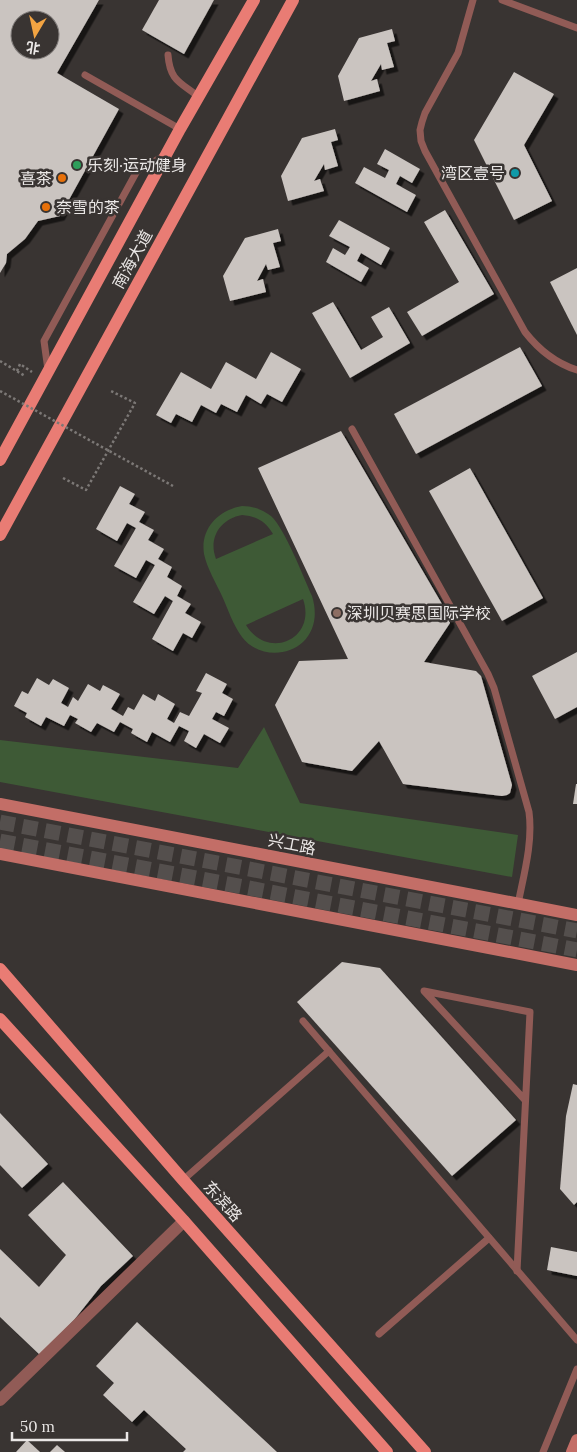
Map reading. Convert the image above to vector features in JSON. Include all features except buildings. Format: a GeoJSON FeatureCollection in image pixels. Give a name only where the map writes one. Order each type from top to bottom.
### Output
{"type":"FeatureCollection","features":[{"type":"Feature","properties":{"kind":"main road","name":"南海大道"},"geometry":{"type":"LineString","coordinates":[[0,460],[180,129],[254,0]]}},
{"type":"Feature","properties":{"kind":"main road","name":"南海大道"},"geometry":{"type":"LineString","coordinates":[[0,535],[293,0]]}},
{"type":"Feature","properties":{"kind":"main road","name":"东滨路"},"geometry":{"type":"LineString","coordinates":[[0,969],[183,1180],[425,1452]]}},
{"type":"Feature","properties":{"kind":"main road"},"geometry":{"type":"LineString","coordinates":[[0,1019],[184,1221],[387,1452]]}},
{"type":"Feature","properties":{"kind":"street","name":"兴工路"},"geometry":{"type":"LineString","coordinates":[[0,804],[577,915]]}},
{"type":"Feature","properties":{"kind":"street"},"geometry":{"type":"LineString","coordinates":[[0,854],[577,965]]}},
{"type":"Feature","properties":{"kind":"street"},"geometry":{"type":"LineString","coordinates":[[0,1400],[184,1221]]}},
{"type":"Feature","properties":{"kind":"street"},"geometry":{"type":"LineString","coordinates":[[572,1452],[577,1440]]}},
{"type":"Feature","properties":{"kind":"lane"},"geometry":{"type":"LineString","coordinates":[[473,0],[458,53],[425,113],[420,130],[421,141],[425,152],[525,332],[547,355],[563,366],[577,370]]}},
{"type":"Feature","properties":{"kind":"lane"},"geometry":{"type":"LineString","coordinates":[[502,0],[577,28]]}},
{"type":"Feature","properties":{"kind":"lane"},"geometry":{"type":"LineString","coordinates":[[168,55],[169,69],[173,78],[199,97]]}},
{"type":"Feature","properties":{"kind":"lane"},"geometry":{"type":"LineString","coordinates":[[85,74],[180,129]]}},
{"type":"Feature","properties":{"kind":"lane"},"geometry":{"type":"LineString","coordinates":[[48,373],[44,341],[137,171],[167,155]]}},
{"type":"Feature","properties":{"kind":"lane"},"geometry":{"type":"LineString","coordinates":[[352,429],[494,688],[529,812],[529,844],[518,904]]}},
{"type":"Feature","properties":{"kind":"lane"},"geometry":{"type":"LineString","coordinates":[[517,1271],[530,1012],[424,991],[525,1100]]}},
{"type":"Feature","properties":{"kind":"lane"},"geometry":{"type":"LineString","coordinates":[[303,1021],[577,1340]]}},
{"type":"Feature","properties":{"kind":"lane"},"geometry":{"type":"LineString","coordinates":[[183,1180],[328,1051]]}},
{"type":"Feature","properties":{"kind":"lane"},"geometry":{"type":"LineString","coordinates":[[379,1334],[489,1238]]}},
{"type":"Feature","properties":{"kind":"lane"},"geometry":{"type":"LineString","coordinates":[[543,1452],[577,1369]]}},
{"type":"Feature","properties":{"kind":"path"},"geometry":{"type":"LineString","coordinates":[[0,362],[27,377],[32,371],[20,364],[17,371]]}},
{"type":"Feature","properties":{"kind":"path"},"geometry":{"type":"LineString","coordinates":[[0,391],[173,486]]}},
{"type":"Feature","properties":{"kind":"path"},"geometry":{"type":"LineString","coordinates":[[63,478],[86,490],[135,404],[111,391]]}},
{"type":"Feature","properties":{"kind":"green space"},"geometry":{"type":"Polygon","coordinates":[[[242,506],[253,507],[271,516],[288,542],[312,596],[315,614],[311,632],[303,642],[288,651],[271,653],[263,651],[255,648],[242,637],[207,565],[204,545],[208,528],[219,516],[242,506]],[[242,515],[234,517],[222,525],[218,531],[214,544],[216,559],[273,534],[261,520],[242,515]],[[303,599],[246,625],[255,636],[266,642],[277,643],[288,640],[297,634],[303,625],[305,613],[303,599]]]}},
{"type":"Feature","properties":{"kind":"green space"},"geometry":{"type":"Polygon","coordinates":[[[264,727],[300,803],[518,835],[512,877],[0,782],[0,740],[238,768],[264,727]]]}},
{"type":"Feature","properties":{"kind":"tunnel"},"geometry":{"type":"LineString","coordinates":[[0,822],[577,931]]}},
{"type":"Feature","properties":{"kind":"tunnel"},"geometry":{"type":"LineString","coordinates":[[0,841],[577,950]]}},
{"type":"Feature","properties":{"kind":"place","name":"乐刻·运动健身"},"geometry":{"type":"Point","coordinates":[77,165]}},
{"type":"Feature","properties":{"kind":"place","name":"湾区壹号"},"geometry":{"type":"Point","coordinates":[515,173]}},
{"type":"Feature","properties":{"kind":"place","name":"喜茶"},"geometry":{"type":"Point","coordinates":[62,178]}},
{"type":"Feature","properties":{"kind":"place","name":"奈雪的茶"},"geometry":{"type":"Point","coordinates":[46,207]}},
{"type":"Feature","properties":{"kind":"place","name":"深圳贝赛思国际学校"},"geometry":{"type":"Point","coordinates":[337,613]}}]}
